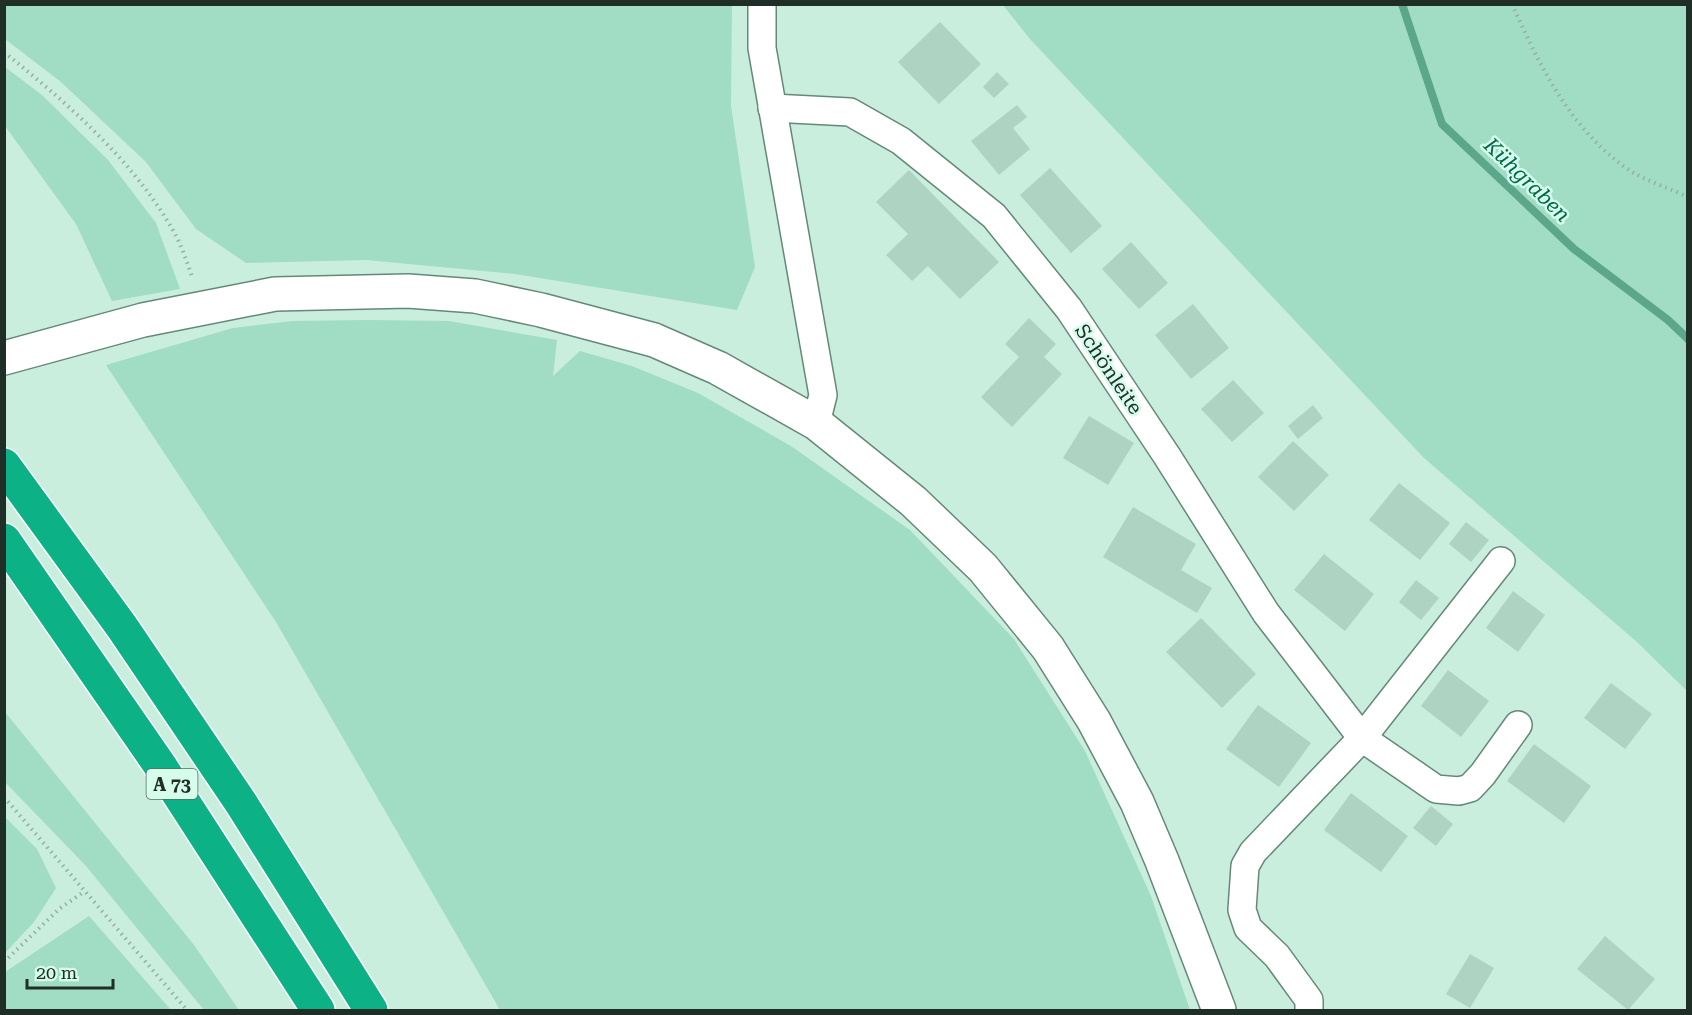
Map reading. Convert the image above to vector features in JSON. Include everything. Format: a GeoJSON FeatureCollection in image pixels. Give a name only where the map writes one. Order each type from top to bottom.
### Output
{"type":"FeatureCollection","features":[{"type":"Feature","properties":{"kind":"highway","name":"A 73"},"geometry":{"type":"LineString","coordinates":[[4,465],[122,627],[241,803],[371,1011]]}},
{"type":"Feature","properties":{"kind":"highway","name":"A 73"},"geometry":{"type":"LineString","coordinates":[[4,540],[161,767],[318,1011]]}},
{"type":"Feature","properties":{"kind":"street"},"geometry":{"type":"LineString","coordinates":[[762,4],[762,48],[823,395],[816,423]]}},
{"type":"Feature","properties":{"kind":"street","name":"Schönleite"},"geometry":{"type":"LineString","coordinates":[[772,108],[850,112],[901,141],[994,216],[1069,309],[1167,456],[1266,613],[1362,738],[1436,789],[1459,791],[1470,788],[1483,774],[1518,725]]}},
{"type":"Feature","properties":{"kind":"street"},"geometry":{"type":"LineString","coordinates":[[4,358],[143,320],[275,294],[408,291],[475,297],[551,312],[654,340],[718,368],[816,423],[913,501],[983,568],[1048,648],[1094,721],[1137,802],[1219,1011]]}},
{"type":"Feature","properties":{"kind":"street"},"geometry":{"type":"LineString","coordinates":[[1309,1011],[1309,1000],[1277,956],[1248,928],[1242,910],[1245,866],[1253,852],[1362,738],[1501,561]]}},
{"type":"Feature","properties":{"kind":"path"},"geometry":{"type":"LineString","coordinates":[[1512,4],[1533,52],[1578,126],[1630,171],[1688,196]]}},
{"type":"Feature","properties":{"kind":"path"},"geometry":{"type":"LineString","coordinates":[[4,52],[72,107],[132,173],[174,232],[205,306]]}},
{"type":"Feature","properties":{"kind":"path"},"geometry":{"type":"LineString","coordinates":[[4,797],[187,1011]]}},
{"type":"Feature","properties":{"kind":"path"},"geometry":{"type":"LineString","coordinates":[[4,962],[59,909],[85,891]]}},
{"type":"Feature","properties":{"kind":"green space"},"geometry":{"type":"Polygon","coordinates":[[[4,5],[732,5],[731,106],[755,267],[737,310],[515,274],[366,260],[246,263],[196,229],[146,162],[61,82],[5,39],[4,5]]]}},
{"type":"Feature","properties":{"kind":"green space"},"geometry":{"type":"Polygon","coordinates":[[[1003,5],[1687,5],[1687,691],[1637,642],[1424,458],[1029,38],[1003,5]]]}},
{"type":"Feature","properties":{"kind":"green space"},"geometry":{"type":"Polygon","coordinates":[[[5,67],[42,95],[108,160],[156,223],[180,289],[112,301],[76,224],[5,126],[5,67]]]}},
{"type":"Feature","properties":{"kind":"green space"},"geometry":{"type":"Polygon","coordinates":[[[292,321],[449,321],[557,340],[553,376],[580,351],[632,366],[698,393],[791,446],[910,530],[1014,639],[1085,751],[1151,896],[1190,1010],[500,1010],[276,622],[106,365],[233,328],[292,321]]]}},
{"type":"Feature","properties":{"kind":"green space"},"geometry":{"type":"Polygon","coordinates":[[[5,712],[194,945],[239,1010],[204,1010],[86,866],[5,782],[5,712]]]}},
{"type":"Feature","properties":{"kind":"green space"},"geometry":{"type":"Polygon","coordinates":[[[4,816],[37,849],[56,888],[34,922],[5,953],[4,816]]]}},
{"type":"Feature","properties":{"kind":"green space"},"geometry":{"type":"Polygon","coordinates":[[[89,916],[171,1010],[5,1010],[5,972],[89,916]]]}},
{"type":"Feature","properties":{"kind":"building"},"geometry":{"type":"Polygon","coordinates":[[[940,22],[981,64],[939,104],[898,62],[940,22]]]}},
{"type":"Feature","properties":{"kind":"building"},"geometry":{"type":"Polygon","coordinates":[[[997,72],[1009,84],[994,98],[983,87],[997,72]]]}},
{"type":"Feature","properties":{"kind":"building"},"geometry":{"type":"Polygon","coordinates":[[[1017,105],[1027,117],[1013,128],[1030,149],[999,175],[971,141],[1017,105]]]}},
{"type":"Feature","properties":{"kind":"building"},"geometry":{"type":"Polygon","coordinates":[[[1050,168],[1102,226],[1071,253],[1020,195],[1050,168]]]}},
{"type":"Feature","properties":{"kind":"building"},"geometry":{"type":"Polygon","coordinates":[[[909,170],[999,262],[960,299],[928,266],[912,281],[886,255],[908,234],[876,202],[909,170]]]}},
{"type":"Feature","properties":{"kind":"building"},"geometry":{"type":"Polygon","coordinates":[[[1131,242],[1168,283],[1139,309],[1102,269],[1131,242]]]}},
{"type":"Feature","properties":{"kind":"building"},"geometry":{"type":"Polygon","coordinates":[[[1193,304],[1229,348],[1191,379],[1155,335],[1193,304]]]}},
{"type":"Feature","properties":{"kind":"building"},"geometry":{"type":"Polygon","coordinates":[[[1029,318],[1056,344],[1044,357],[1062,374],[1012,427],[981,397],[1019,357],[1005,344],[1029,318]]]}},
{"type":"Feature","properties":{"kind":"building"},"geometry":{"type":"Polygon","coordinates":[[[1233,380],[1264,413],[1232,442],[1201,409],[1233,380]]]}},
{"type":"Feature","properties":{"kind":"building"},"geometry":{"type":"Polygon","coordinates":[[[1313,405],[1323,418],[1298,439],[1288,426],[1313,405]]]}},
{"type":"Feature","properties":{"kind":"building"},"geometry":{"type":"Polygon","coordinates":[[[1089,416],[1134,443],[1108,485],[1063,458],[1089,416]]]}},
{"type":"Feature","properties":{"kind":"building"},"geometry":{"type":"Polygon","coordinates":[[[1293,441],[1329,475],[1294,511],[1258,477],[1293,441]]]}},
{"type":"Feature","properties":{"kind":"building"},"geometry":{"type":"Polygon","coordinates":[[[1399,483],[1450,523],[1420,560],[1369,520],[1399,483]]]}},
{"type":"Feature","properties":{"kind":"building"},"geometry":{"type":"Polygon","coordinates":[[[1133,507],[1196,544],[1181,570],[1212,588],[1197,613],[1103,557],[1133,507]]]}},
{"type":"Feature","properties":{"kind":"building"},"geometry":{"type":"Polygon","coordinates":[[[1466,522],[1489,540],[1471,562],[1449,544],[1466,522]]]}},
{"type":"Feature","properties":{"kind":"building"},"geometry":{"type":"Polygon","coordinates":[[[1324,554],[1374,594],[1345,631],[1294,590],[1324,554]]]}},
{"type":"Feature","properties":{"kind":"building"},"geometry":{"type":"Polygon","coordinates":[[[1416,580],[1439,598],[1421,620],[1399,602],[1416,580]]]}},
{"type":"Feature","properties":{"kind":"building"},"geometry":{"type":"Polygon","coordinates":[[[1513,591],[1545,615],[1518,652],[1486,628],[1513,591]]]}},
{"type":"Feature","properties":{"kind":"building"},"geometry":{"type":"Polygon","coordinates":[[[1201,618],[1256,674],[1222,708],[1166,652],[1201,618]]]}},
{"type":"Feature","properties":{"kind":"building"},"geometry":{"type":"Polygon","coordinates":[[[1448,670],[1489,701],[1461,737],[1421,706],[1448,670]]]}},
{"type":"Feature","properties":{"kind":"building"},"geometry":{"type":"Polygon","coordinates":[[[1611,683],[1652,714],[1625,749],[1584,718],[1611,683]]]}},
{"type":"Feature","properties":{"kind":"building"},"geometry":{"type":"Polygon","coordinates":[[[1258,705],[1311,743],[1279,787],[1226,749],[1258,705]]]}},
{"type":"Feature","properties":{"kind":"building"},"geometry":{"type":"Polygon","coordinates":[[[1534,744],[1591,786],[1564,823],[1507,781],[1534,744]]]}},
{"type":"Feature","properties":{"kind":"building"},"geometry":{"type":"Polygon","coordinates":[[[1351,793],[1408,836],[1381,872],[1324,830],[1351,793]]]}},
{"type":"Feature","properties":{"kind":"building"},"geometry":{"type":"Polygon","coordinates":[[[1431,806],[1453,824],[1436,846],[1413,828],[1431,806]]]}},
{"type":"Feature","properties":{"kind":"building"},"geometry":{"type":"Polygon","coordinates":[[[1605,936],[1655,979],[1628,1010],[1577,969],[1605,936]]]}},
{"type":"Feature","properties":{"kind":"building"},"geometry":{"type":"Polygon","coordinates":[[[1470,954],[1494,968],[1470,1008],[1446,994],[1470,954]]]}},
{"type":"Feature","properties":{"kind":"waterway","name":"Kühgraben"},"geometry":{"type":"LineString","coordinates":[[1402,4],[1442,124],[1574,249],[1668,320],[1688,339]]}}]}
